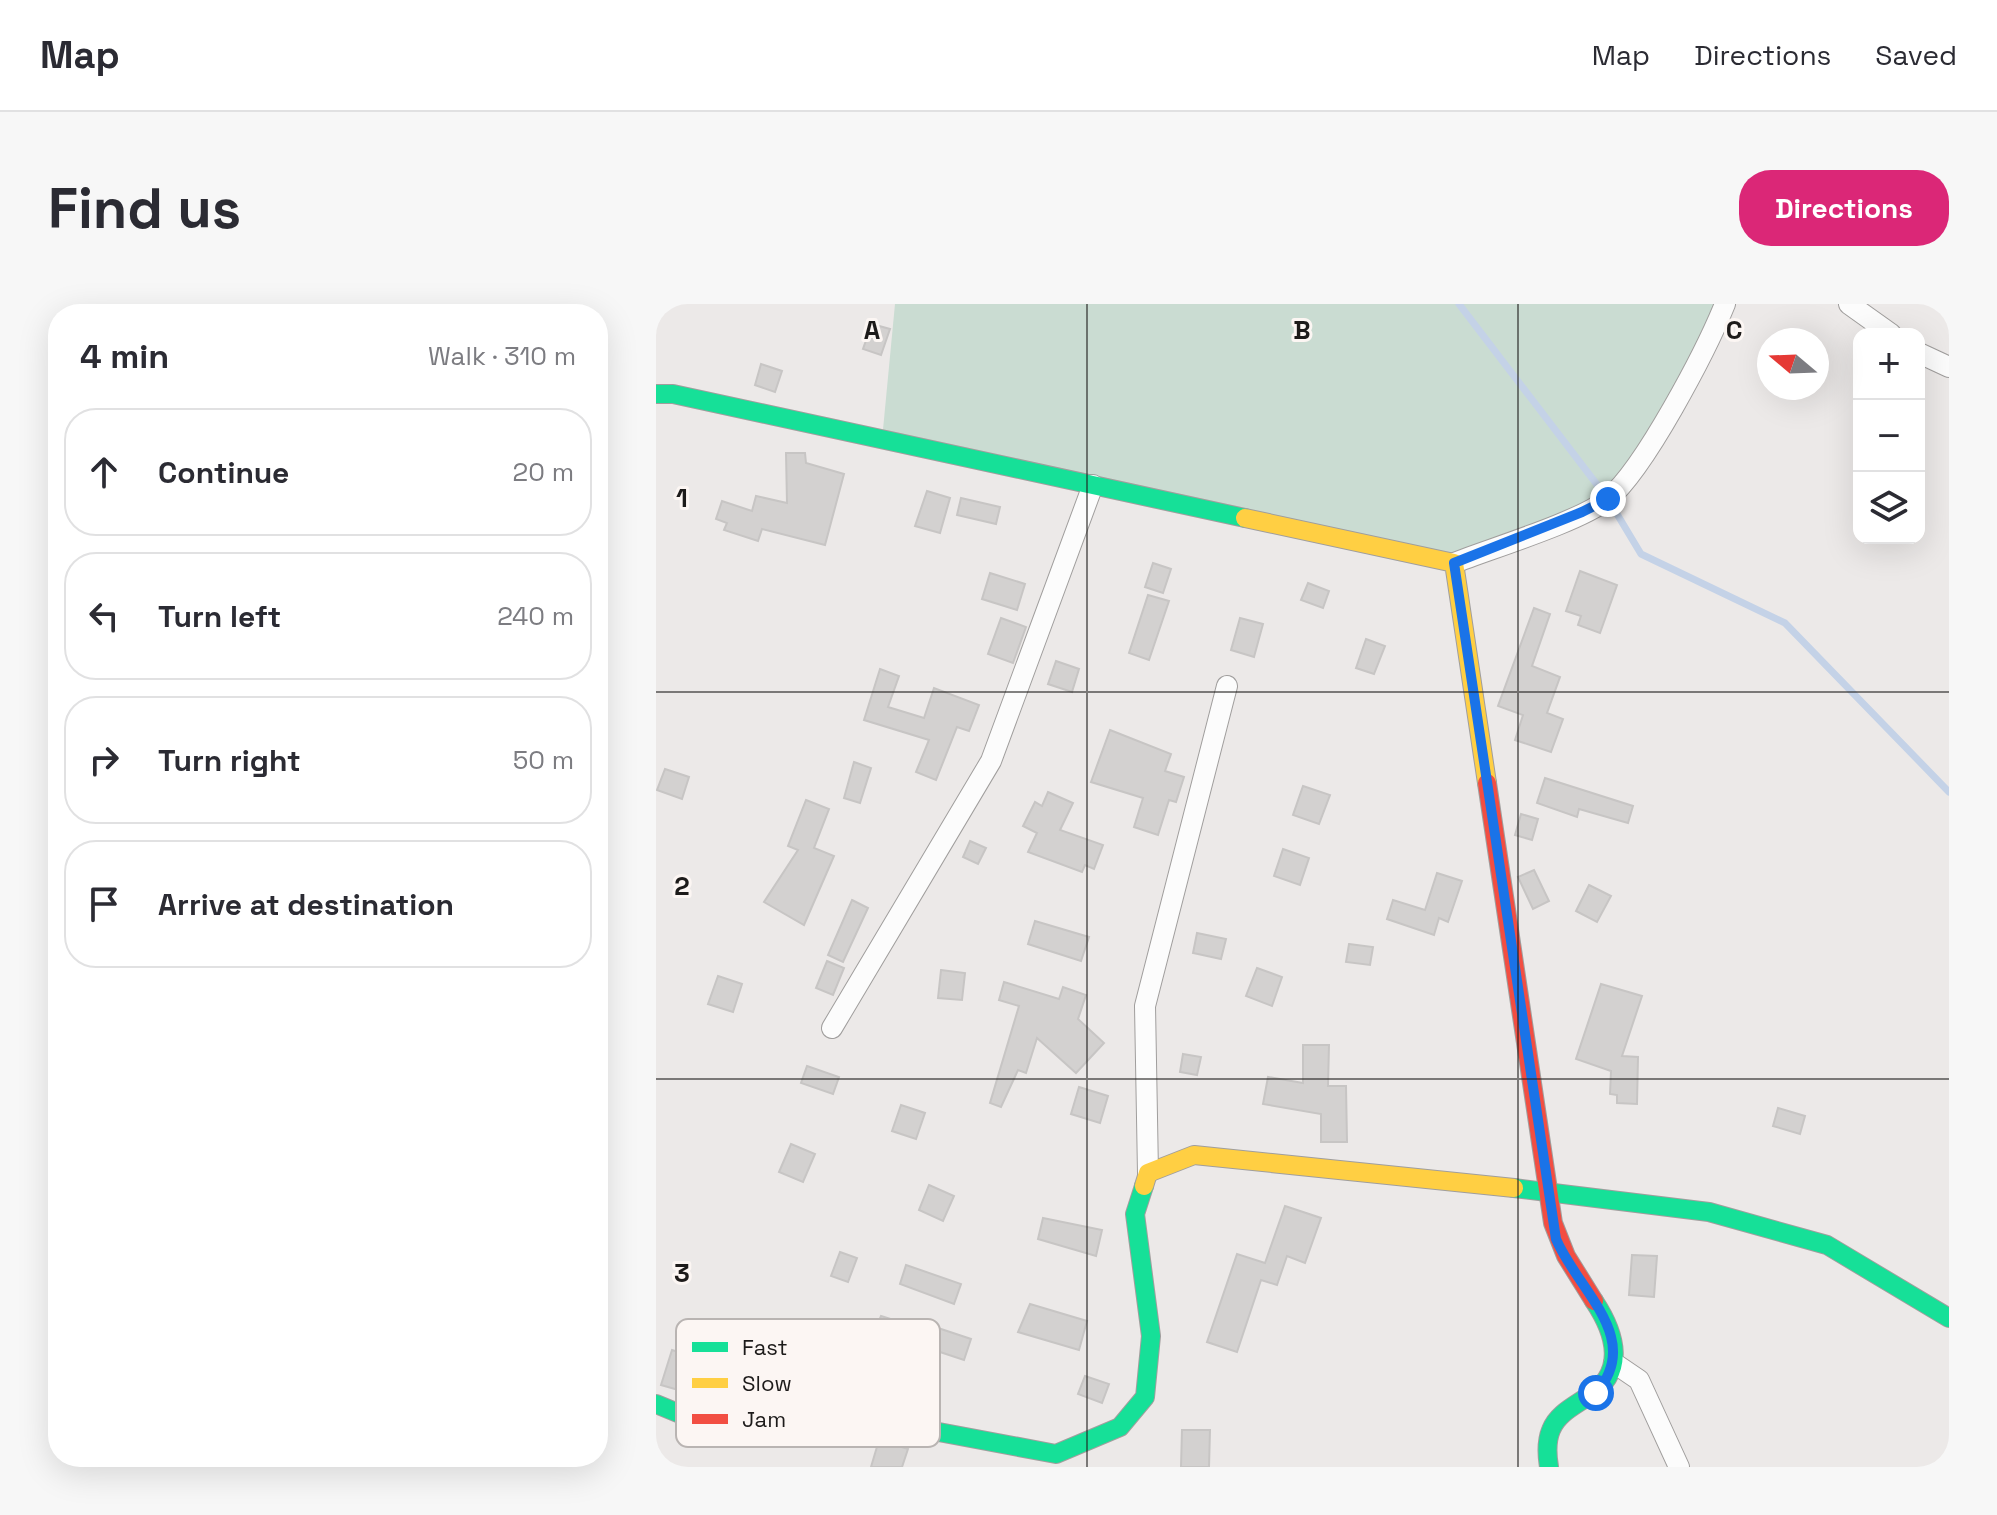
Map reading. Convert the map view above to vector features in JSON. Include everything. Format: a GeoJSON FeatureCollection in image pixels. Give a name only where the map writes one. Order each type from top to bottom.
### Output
{"type":"FeatureCollection","features":[{"type":"Feature","properties":{"kind":"street"},"geometry":{"type":"LineString","coordinates":[[656,394],[673,394],[1454,563],[1608,499],[1646,453],[1725,304]]}},
{"type":"Feature","properties":{"kind":"street"},"geometry":{"type":"LineString","coordinates":[[1849,304],[1883,328]]}},
{"type":"Feature","properties":{"kind":"street"},"geometry":{"type":"LineString","coordinates":[[1925,356],[1949,367]]}},
{"type":"Feature","properties":{"kind":"street"},"geometry":{"type":"LineString","coordinates":[[832,1028],[991,761],[1093,485]]}},
{"type":"Feature","properties":{"kind":"street"},"geometry":{"type":"LineString","coordinates":[[1454,563],[1556,1239],[1564,1259],[1612,1334],[1614,1363],[1608,1380],[1596,1393],[1553,1424],[1548,1441],[1549,1467]]}},
{"type":"Feature","properties":{"kind":"street"},"geometry":{"type":"LineString","coordinates":[[940,1435],[1061,1460],[1120,1427],[1145,1397],[1151,1336],[1135,1214],[1148,1173],[1145,1006],[1227,686]]}},
{"type":"Feature","properties":{"kind":"street"},"geometry":{"type":"LineString","coordinates":[[1148,1173],[1194,1155],[1548,1191],[1709,1212],[1827,1245],[1949,1318]]}},
{"type":"Feature","properties":{"kind":"street"},"geometry":{"type":"LineString","coordinates":[[1614,1363],[1639,1380],[1679,1467]]}},
{"type":"Feature","properties":{"kind":"street"},"geometry":{"type":"LineString","coordinates":[[656,1404],[676,1412]]}},
{"type":"Feature","properties":{"kind":"green space"},"geometry":{"type":"Polygon","coordinates":[[[895,304],[1725,304],[1608,499],[1454,563],[882,440],[895,304]]]}},
{"type":"Feature","properties":{"kind":"building"},"geometry":{"type":"Polygon","coordinates":[[[872,324],[890,329],[881,355],[863,349],[872,324]]]}},
{"type":"Feature","properties":{"kind":"building"},"geometry":{"type":"Polygon","coordinates":[[[761,364],[782,371],[775,392],[755,385],[761,364]]]}},
{"type":"Feature","properties":{"kind":"building"},"geometry":{"type":"Polygon","coordinates":[[[786,453],[805,453],[806,463],[844,474],[825,545],[762,529],[758,541],[724,530],[727,523],[716,519],[722,501],[752,511],[756,496],[787,503],[786,453]]]}},
{"type":"Feature","properties":{"kind":"building"},"geometry":{"type":"Polygon","coordinates":[[[927,491],[950,498],[940,533],[915,526],[927,491]]]}},
{"type":"Feature","properties":{"kind":"building"},"geometry":{"type":"Polygon","coordinates":[[[961,498],[1000,507],[996,524],[957,515],[961,498]]]}},
{"type":"Feature","properties":{"kind":"building"},"geometry":{"type":"Polygon","coordinates":[[[1153,563],[1171,569],[1163,593],[1145,587],[1153,563]]]}},
{"type":"Feature","properties":{"kind":"building"},"geometry":{"type":"Polygon","coordinates":[[[1580,571],[1617,585],[1600,633],[1578,625],[1581,616],[1566,611],[1580,571]]]}},
{"type":"Feature","properties":{"kind":"building"},"geometry":{"type":"Polygon","coordinates":[[[990,573],[1025,584],[1017,610],[982,599],[990,573]]]}},
{"type":"Feature","properties":{"kind":"building"},"geometry":{"type":"Polygon","coordinates":[[[1308,583],[1329,591],[1323,608],[1301,600],[1308,583]]]}},
{"type":"Feature","properties":{"kind":"building"},"geometry":{"type":"Polygon","coordinates":[[[1148,595],[1169,601],[1149,660],[1129,653],[1148,595]]]}},
{"type":"Feature","properties":{"kind":"building"},"geometry":{"type":"Polygon","coordinates":[[[1534,608],[1550,614],[1532,666],[1560,677],[1547,713],[1563,719],[1551,752],[1515,740],[1523,715],[1498,706],[1534,608]]]}},
{"type":"Feature","properties":{"kind":"building"},"geometry":{"type":"Polygon","coordinates":[[[1001,618],[1026,627],[1013,663],[988,654],[1001,618]]]}},
{"type":"Feature","properties":{"kind":"building"},"geometry":{"type":"Polygon","coordinates":[[[1240,618],[1263,624],[1254,657],[1231,650],[1240,618]]]}},
{"type":"Feature","properties":{"kind":"building"},"geometry":{"type":"Polygon","coordinates":[[[1366,639],[1385,646],[1374,674],[1356,668],[1366,639]]]}},
{"type":"Feature","properties":{"kind":"building"},"geometry":{"type":"Polygon","coordinates":[[[1056,661],[1079,669],[1072,692],[1048,684],[1056,661]]]}},
{"type":"Feature","properties":{"kind":"building"},"geometry":{"type":"Polygon","coordinates":[[[880,669],[899,676],[888,707],[924,718],[934,688],[979,705],[969,731],[957,727],[936,780],[916,772],[929,740],[864,720],[880,669]]]}},
{"type":"Feature","properties":{"kind":"building"},"geometry":{"type":"Polygon","coordinates":[[[1110,730],[1171,754],[1165,771],[1184,777],[1176,802],[1169,800],[1158,835],[1134,827],[1143,798],[1091,782],[1110,730]]]}},
{"type":"Feature","properties":{"kind":"building"},"geometry":{"type":"Polygon","coordinates":[[[854,762],[871,768],[860,803],[844,798],[854,762]]]}},
{"type":"Feature","properties":{"kind":"building"},"geometry":{"type":"Polygon","coordinates":[[[665,769],[689,777],[682,799],[657,790],[665,769]]]}},
{"type":"Feature","properties":{"kind":"building"},"geometry":{"type":"Polygon","coordinates":[[[1545,778],[1633,806],[1628,823],[1579,809],[1577,817],[1537,803],[1545,778]]]}},
{"type":"Feature","properties":{"kind":"building"},"geometry":{"type":"Polygon","coordinates":[[[1303,786],[1330,795],[1319,824],[1293,815],[1303,786]]]}},
{"type":"Feature","properties":{"kind":"building"},"geometry":{"type":"Polygon","coordinates":[[[1048,792],[1073,803],[1060,830],[1103,845],[1094,869],[1085,865],[1082,872],[1028,852],[1037,833],[1023,826],[1035,802],[1042,806],[1048,792]]]}},
{"type":"Feature","properties":{"kind":"building"},"geometry":{"type":"Polygon","coordinates":[[[806,800],[829,809],[814,848],[834,856],[804,925],[764,902],[798,850],[788,846],[806,800]]]}},
{"type":"Feature","properties":{"kind":"building"},"geometry":{"type":"Polygon","coordinates":[[[1521,814],[1538,819],[1532,840],[1515,835],[1521,814]]]}},
{"type":"Feature","properties":{"kind":"building"},"geometry":{"type":"Polygon","coordinates":[[[970,841],[986,848],[978,864],[963,857],[970,841]]]}},
{"type":"Feature","properties":{"kind":"building"},"geometry":{"type":"Polygon","coordinates":[[[1283,849],[1309,858],[1300,885],[1274,876],[1283,849]]]}},
{"type":"Feature","properties":{"kind":"building"},"geometry":{"type":"Polygon","coordinates":[[[1534,870],[1549,901],[1533,909],[1518,877],[1534,870]]]}},
{"type":"Feature","properties":{"kind":"building"},"geometry":{"type":"Polygon","coordinates":[[[1437,873],[1462,881],[1448,922],[1439,918],[1434,935],[1387,919],[1393,900],[1425,910],[1437,873]]]}},
{"type":"Feature","properties":{"kind":"building"},"geometry":{"type":"Polygon","coordinates":[[[1589,885],[1611,896],[1597,922],[1576,911],[1589,885]]]}},
{"type":"Feature","properties":{"kind":"building"},"geometry":{"type":"Polygon","coordinates":[[[852,900],[868,908],[843,962],[828,955],[852,900]]]}},
{"type":"Feature","properties":{"kind":"building"},"geometry":{"type":"Polygon","coordinates":[[[1035,921],[1089,937],[1081,961],[1028,944],[1035,921]]]}},
{"type":"Feature","properties":{"kind":"building"},"geometry":{"type":"Polygon","coordinates":[[[1197,933],[1226,939],[1221,959],[1193,953],[1197,933]]]}},
{"type":"Feature","properties":{"kind":"building"},"geometry":{"type":"Polygon","coordinates":[[[1349,944],[1373,947],[1370,965],[1346,962],[1349,944]]]}},
{"type":"Feature","properties":{"kind":"building"},"geometry":{"type":"Polygon","coordinates":[[[827,961],[844,968],[833,995],[816,988],[827,961]]]}},
{"type":"Feature","properties":{"kind":"building"},"geometry":{"type":"Polygon","coordinates":[[[1257,968],[1282,977],[1272,1006],[1246,996],[1257,968]]]}},
{"type":"Feature","properties":{"kind":"building"},"geometry":{"type":"Polygon","coordinates":[[[941,970],[965,973],[962,1000],[938,998],[941,970]]]}},
{"type":"Feature","properties":{"kind":"building"},"geometry":{"type":"Polygon","coordinates":[[[718,976],[742,984],[733,1012],[708,1004],[718,976]]]}},
{"type":"Feature","properties":{"kind":"building"},"geometry":{"type":"Polygon","coordinates":[[[1004,982],[1059,999],[1063,987],[1086,995],[1078,1019],[1104,1043],[1076,1073],[1037,1038],[1026,1073],[1018,1070],[1001,1107],[990,1103],[1019,1006],[999,1000],[1004,982]]]}},
{"type":"Feature","properties":{"kind":"building"},"geometry":{"type":"Polygon","coordinates":[[[1601,984],[1642,996],[1622,1056],[1638,1057],[1637,1104],[1617,1103],[1617,1095],[1610,1094],[1611,1071],[1576,1059],[1601,984]]]}},
{"type":"Feature","properties":{"kind":"building"},"geometry":{"type":"Polygon","coordinates":[[[1303,1045],[1329,1045],[1328,1086],[1346,1086],[1347,1142],[1321,1142],[1321,1114],[1263,1104],[1268,1077],[1303,1083],[1303,1045]]]}},
{"type":"Feature","properties":{"kind":"building"},"geometry":{"type":"Polygon","coordinates":[[[1183,1054],[1201,1057],[1197,1075],[1180,1072],[1183,1054]]]}},
{"type":"Feature","properties":{"kind":"building"},"geometry":{"type":"Polygon","coordinates":[[[807,1066],[839,1077],[833,1094],[801,1083],[807,1066]]]}},
{"type":"Feature","properties":{"kind":"building"},"geometry":{"type":"Polygon","coordinates":[[[1079,1087],[1108,1096],[1100,1123],[1071,1114],[1079,1087]]]}},
{"type":"Feature","properties":{"kind":"building"},"geometry":{"type":"Polygon","coordinates":[[[901,1105],[925,1113],[916,1139],[892,1131],[901,1105]]]}},
{"type":"Feature","properties":{"kind":"building"},"geometry":{"type":"Polygon","coordinates":[[[1778,1108],[1805,1116],[1800,1134],[1773,1126],[1778,1108]]]}},
{"type":"Feature","properties":{"kind":"building"},"geometry":{"type":"Polygon","coordinates":[[[791,1144],[815,1154],[803,1182],[779,1172],[791,1144]]]}},
{"type":"Feature","properties":{"kind":"building"},"geometry":{"type":"Polygon","coordinates":[[[929,1185],[954,1196],[943,1221],[919,1210],[929,1185]]]}},
{"type":"Feature","properties":{"kind":"building"},"geometry":{"type":"Polygon","coordinates":[[[1285,1206],[1321,1218],[1305,1263],[1287,1256],[1277,1285],[1261,1280],[1237,1352],[1207,1342],[1237,1254],[1265,1263],[1285,1206]]]}},
{"type":"Feature","properties":{"kind":"building"},"geometry":{"type":"Polygon","coordinates":[[[1043,1218],[1102,1230],[1096,1256],[1038,1239],[1043,1218]]]}},
{"type":"Feature","properties":{"kind":"building"},"geometry":{"type":"Polygon","coordinates":[[[840,1252],[857,1258],[848,1282],[831,1276],[840,1252]]]}},
{"type":"Feature","properties":{"kind":"building"},"geometry":{"type":"Polygon","coordinates":[[[1632,1255],[1657,1256],[1654,1297],[1629,1295],[1632,1255]]]}},
{"type":"Feature","properties":{"kind":"building"},"geometry":{"type":"Polygon","coordinates":[[[906,1265],[961,1284],[954,1304],[900,1284],[906,1265]]]}},
{"type":"Feature","properties":{"kind":"building"},"geometry":{"type":"Polygon","coordinates":[[[1030,1304],[1087,1321],[1079,1350],[1018,1332],[1030,1304]]]}},
{"type":"Feature","properties":{"kind":"building"},"geometry":{"type":"Polygon","coordinates":[[[940,1329],[971,1339],[964,1360],[940,1352],[940,1329]]]}},
{"type":"Feature","properties":{"kind":"building"},"geometry":{"type":"Polygon","coordinates":[[[672,1350],[676,1351],[676,1389],[661,1385],[672,1350]]]}},
{"type":"Feature","properties":{"kind":"building"},"geometry":{"type":"Polygon","coordinates":[[[1085,1376],[1109,1384],[1102,1403],[1078,1394],[1085,1376]]]}},
{"type":"Feature","properties":{"kind":"building"},"geometry":{"type":"Polygon","coordinates":[[[1182,1430],[1210,1430],[1209,1467],[1181,1467],[1182,1430]]]}},
{"type":"Feature","properties":{"kind":"building"},"geometry":{"type":"Polygon","coordinates":[[[877,1447],[908,1449],[902,1467],[871,1467],[877,1447]]]}},
{"type":"Feature","properties":{"kind":"waterway"},"geometry":{"type":"LineString","coordinates":[[1459,304],[1608,499],[1641,554],[1785,623],[1949,792]]}},
{"type":"Feature","properties":{"kind":"traffic: fast"},"geometry":{"type":"LineString","coordinates":[[656,394],[673,394],[1245,518]]}},
{"type":"Feature","properties":{"kind":"traffic: fast"},"geometry":{"type":"LineString","coordinates":[[940,1432],[1056,1454],[1120,1427],[1145,1397],[1151,1336],[1135,1214],[1144,1186]]}},
{"type":"Feature","properties":{"kind":"traffic: fast"},"geometry":{"type":"LineString","coordinates":[[1514,1188],[1709,1212],[1827,1245],[1949,1318]]}},
{"type":"Feature","properties":{"kind":"traffic: fast"},"geometry":{"type":"LineString","coordinates":[[1549,1467],[1549,1435],[1557,1419],[1600,1387],[1613,1365],[1612,1340],[1594,1301]]}},
{"type":"Feature","properties":{"kind":"traffic: fast"},"geometry":{"type":"LineString","coordinates":[[656,1404],[676,1412]]}},
{"type":"Feature","properties":{"kind":"traffic: slow"},"geometry":{"type":"LineString","coordinates":[[1245,518],[1454,563],[1487,783]]}},
{"type":"Feature","properties":{"kind":"traffic: slow"},"geometry":{"type":"LineString","coordinates":[[1144,1186],[1148,1173],[1194,1155],[1514,1188]]}},
{"type":"Feature","properties":{"kind":"traffic: jam"},"geometry":{"type":"LineString","coordinates":[[1487,783],[1553,1223],[1566,1256],[1594,1301]]}},
{"type":"Feature","properties":{"kind":"route"},"geometry":{"type":"LineString","coordinates":[[1596,1393],[1608,1380],[1614,1363],[1615,1346],[1605,1320],[1564,1259],[1556,1239],[1454,563],[1608,499]]}}]}
